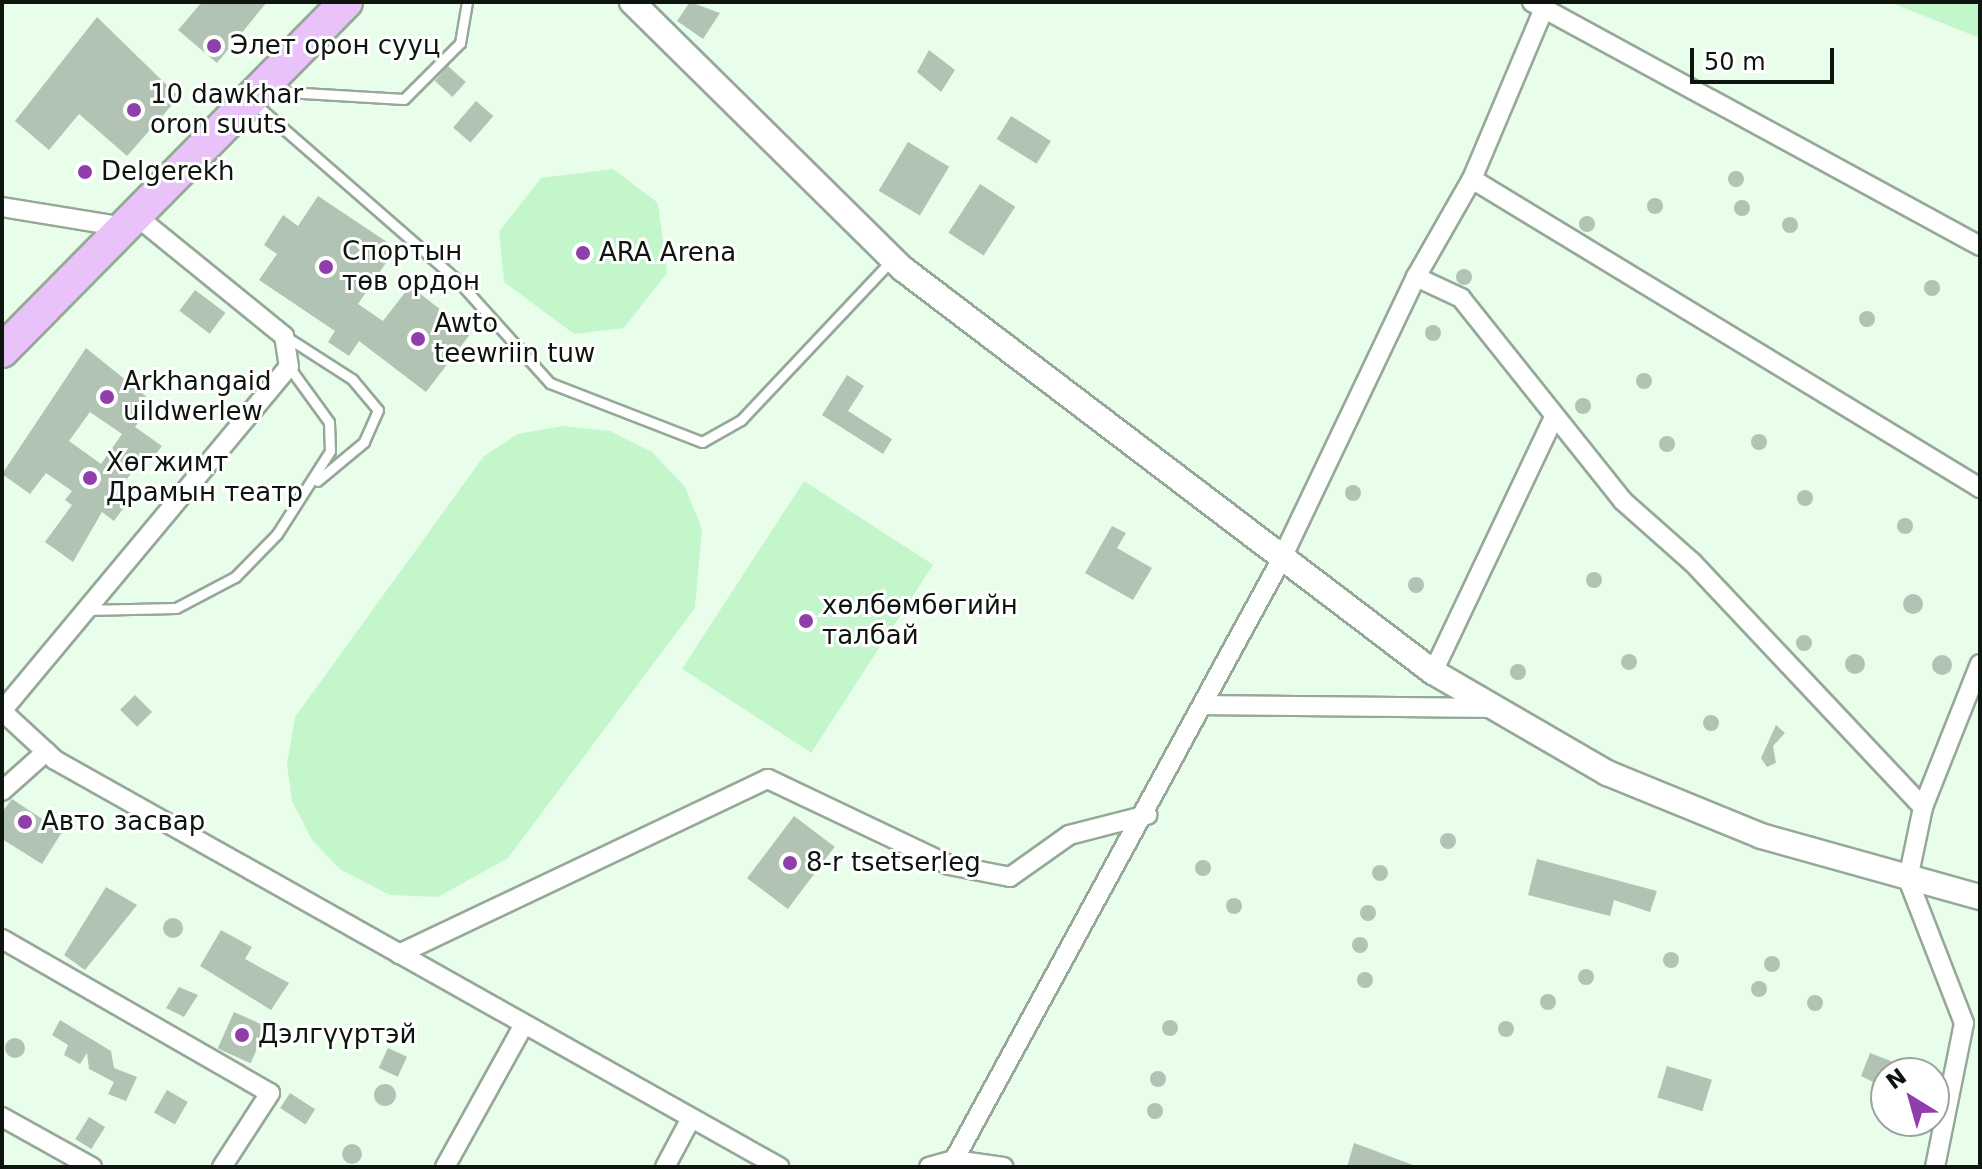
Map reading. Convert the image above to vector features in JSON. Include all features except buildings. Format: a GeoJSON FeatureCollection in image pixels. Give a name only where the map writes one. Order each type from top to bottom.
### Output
{"type":"FeatureCollection","features":[{"type":"Feature","properties":{"kind":"highway"},"geometry":{"type":"LineString","coordinates":[[2,351],[346,3]]}},
{"type":"Feature","properties":{"kind":"street"},"geometry":{"type":"LineString","coordinates":[[635,4],[893,259],[1281,560],[1433,672],[1491,708],[1621,779],[1761,836],[1980,897]]}},
{"type":"Feature","properties":{"kind":"street"},"geometry":{"type":"LineString","coordinates":[[954,1160],[1147,815],[1281,560],[1416,277],[1472,179],[1537,7],[1980,246]]}},
{"type":"Feature","properties":{"kind":"street"},"geometry":{"type":"LineString","coordinates":[[1472,179],[1980,488]]}},
{"type":"Feature","properties":{"kind":"street"},"geometry":{"type":"LineString","coordinates":[[2,207],[130,221],[284,336],[289,367],[2,711],[46,752],[689,1122],[779,1167]]}},
{"type":"Feature","properties":{"kind":"street"},"geometry":{"type":"LineString","coordinates":[[1416,277],[1461,298],[1553,419],[1623,501],[1692,562],[1923,807]]}},
{"type":"Feature","properties":{"kind":"street"},"geometry":{"type":"LineString","coordinates":[[1433,672],[1553,419]]}},
{"type":"Feature","properties":{"kind":"street"},"geometry":{"type":"LineString","coordinates":[[1935,1167],[1964,1023],[1908,879],[1923,807],[1980,664]]}},
{"type":"Feature","properties":{"kind":"street"},"geometry":{"type":"LineString","coordinates":[[1204,705],[1491,708]]}},
{"type":"Feature","properties":{"kind":"street"},"geometry":{"type":"LineString","coordinates":[[2,791],[46,752]]}},
{"type":"Feature","properties":{"kind":"street"},"geometry":{"type":"LineString","coordinates":[[399,954],[768,779],[949,865],[1010,877],[1069,835],[1147,815]]}},
{"type":"Feature","properties":{"kind":"street"},"geometry":{"type":"LineString","coordinates":[[2,939],[270,1093],[222,1167]]}},
{"type":"Feature","properties":{"kind":"street"},"geometry":{"type":"LineString","coordinates":[[445,1167],[523,1026]]}},
{"type":"Feature","properties":{"kind":"street"},"geometry":{"type":"LineString","coordinates":[[2,1117],[92,1167]]}},
{"type":"Feature","properties":{"kind":"street"},"geometry":{"type":"LineString","coordinates":[[665,1167],[689,1122]]}},
{"type":"Feature","properties":{"kind":"street"},"geometry":{"type":"LineString","coordinates":[[929,1167],[954,1160],[1004,1167]]}},
{"type":"Feature","properties":{"kind":"lane"},"geometry":{"type":"LineString","coordinates":[[256,96],[404,99],[460,43],[467,2]]}},
{"type":"Feature","properties":{"kind":"lane"},"geometry":{"type":"LineString","coordinates":[[256,96],[459,282],[550,383],[702,442],[741,420],[893,259]]}},
{"type":"Feature","properties":{"kind":"lane"},"geometry":{"type":"LineString","coordinates":[[86,610],[176,608],[235,577],[315,483],[364,442],[378,410],[352,379],[284,336]]}},
{"type":"Feature","properties":{"kind":"lane"},"geometry":{"type":"LineString","coordinates":[[289,367],[329,422],[330,451],[315,483]]}},
{"type":"Feature","properties":{"kind":"green space"},"geometry":{"type":"Polygon","coordinates":[[[1889,2],[1980,2],[1980,38],[1889,2]]]}},
{"type":"Feature","properties":{"kind":"green space","name":"ARA Arena"},"geometry":{"type":"Polygon","coordinates":[[[613,169],[658,203],[667,273],[624,328],[574,334],[504,282],[499,232],[541,178],[613,169]]]}},
{"type":"Feature","properties":{"kind":"green space"},"geometry":{"type":"Polygon","coordinates":[[[562,426],[610,431],[652,452],[685,487],[702,529],[695,608],[508,858],[438,897],[390,895],[341,870],[312,840],[292,801],[287,764],[295,717],[484,456],[518,434],[562,426]]]}},
{"type":"Feature","properties":{"kind":"green space","name":"хөлбөмбөгийн талбай"},"geometry":{"type":"Polygon","coordinates":[[[804,481],[933,565],[811,753],[682,669],[804,481]]]}},
{"type":"Feature","properties":{"kind":"place","name":"Элет орон сууц"},"geometry":{"type":"Point","coordinates":[214,46]}},
{"type":"Feature","properties":{"kind":"place","name":"10 dawkhar oron suuts"},"geometry":{"type":"Point","coordinates":[134,110]}},
{"type":"Feature","properties":{"kind":"place","name":"Delgerekh"},"geometry":{"type":"Point","coordinates":[85,172]}},
{"type":"Feature","properties":{"kind":"place","name":"ARA Arena"},"geometry":{"type":"Point","coordinates":[583,253]}},
{"type":"Feature","properties":{"kind":"place","name":"Спортын төв ордон"},"geometry":{"type":"Point","coordinates":[326,267]}},
{"type":"Feature","properties":{"kind":"place","name":"Awto teewriin tuw"},"geometry":{"type":"Point","coordinates":[418,339]}},
{"type":"Feature","properties":{"kind":"place","name":"Arkhangaid uildwerlew"},"geometry":{"type":"Point","coordinates":[107,397]}},
{"type":"Feature","properties":{"kind":"place","name":"Хөгжимт Драмын театр"},"geometry":{"type":"Point","coordinates":[90,478]}},
{"type":"Feature","properties":{"kind":"place","name":"хөлбөмбөгийн талбай"},"geometry":{"type":"Point","coordinates":[806,621]}},
{"type":"Feature","properties":{"kind":"place","name":"Авто засвар"},"geometry":{"type":"Point","coordinates":[25,822]}},
{"type":"Feature","properties":{"kind":"place","name":"8-r tsetserleg"},"geometry":{"type":"Point","coordinates":[790,863]}},
{"type":"Feature","properties":{"kind":"place","name":"Дэлгүүртэй"},"geometry":{"type":"Point","coordinates":[242,1035]}}]}
